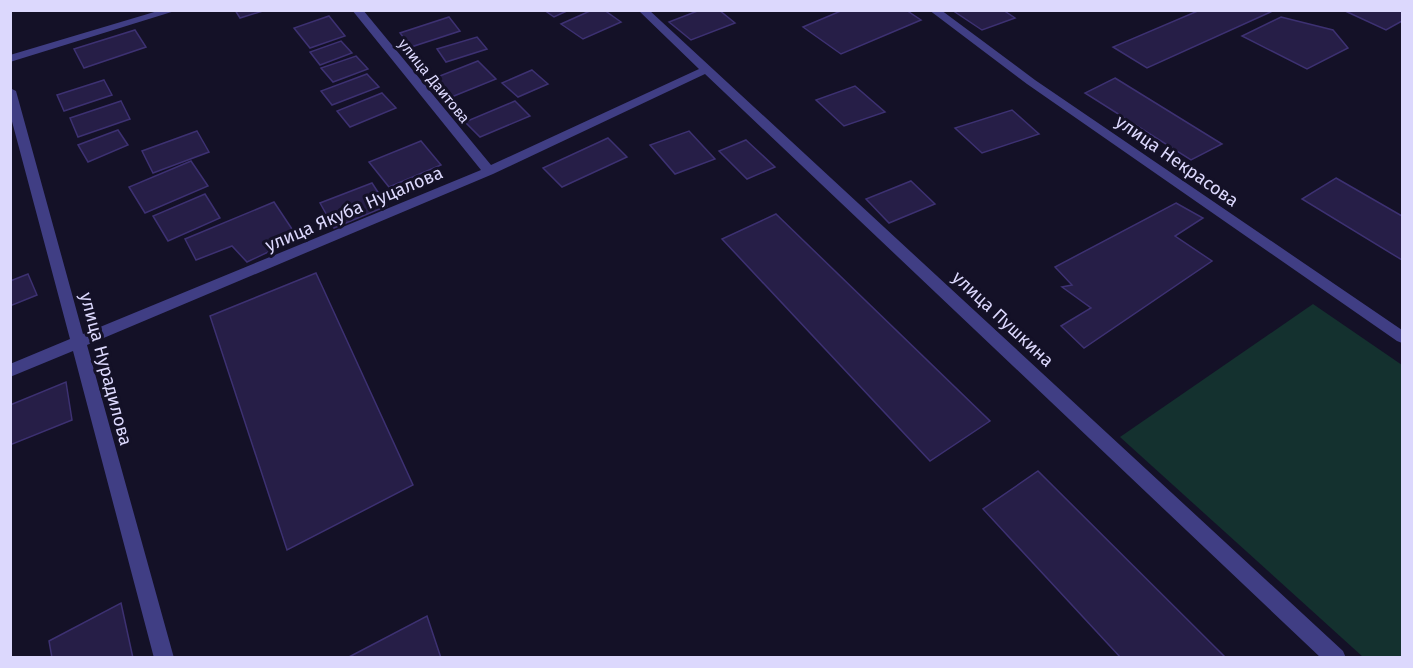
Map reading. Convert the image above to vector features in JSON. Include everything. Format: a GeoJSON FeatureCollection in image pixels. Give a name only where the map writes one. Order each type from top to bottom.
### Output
{"type":"FeatureCollection","features":[{"type":"Feature","properties":{"kind":"street"},"geometry":{"type":"LineString","coordinates":[[10,59],[173,10]]}},
{"type":"Feature","properties":{"kind":"street","name":"улица Даитова"},"geometry":{"type":"LineString","coordinates":[[357,10],[489,171]]}},
{"type":"Feature","properties":{"kind":"street","name":"улица Пушкина"},"geometry":{"type":"LineString","coordinates":[[643,10],[1336,657]]}},
{"type":"Feature","properties":{"kind":"street","name":"улица Некрасова"},"geometry":{"type":"LineString","coordinates":[[934,10],[1031,82],[1402,337]]}},
{"type":"Feature","properties":{"kind":"street","name":"улица Якуба Нуцалова"},"geometry":{"type":"LineString","coordinates":[[10,371],[489,171],[707,69]]}},
{"type":"Feature","properties":{"kind":"street","name":"улица Нурадилова"},"geometry":{"type":"LineString","coordinates":[[10,91],[164,657]]}},
{"type":"Feature","properties":{"kind":"green space"},"geometry":{"type":"Polygon","coordinates":[[[1313,304],[1402,365],[1402,657],[1363,657],[1120,437],[1313,304]]]}},
{"type":"Feature","properties":{"kind":"building"},"geometry":{"type":"Polygon","coordinates":[[[235,10],[266,10],[240,18],[235,10]]]}},
{"type":"Feature","properties":{"kind":"building"},"geometry":{"type":"Polygon","coordinates":[[[544,10],[569,10],[554,17],[544,10]]]}},
{"type":"Feature","properties":{"kind":"building"},"geometry":{"type":"Polygon","coordinates":[[[592,10],[604,10],[621,22],[583,39],[561,24],[592,10]]]}},
{"type":"Feature","properties":{"kind":"building"},"geometry":{"type":"Polygon","coordinates":[[[700,10],[719,10],[735,23],[691,40],[669,22],[700,10]]]}},
{"type":"Feature","properties":{"kind":"building"},"geometry":{"type":"Polygon","coordinates":[[[843,10],[906,10],[921,20],[841,54],[803,27],[843,10]]]}},
{"type":"Feature","properties":{"kind":"building"},"geometry":{"type":"Polygon","coordinates":[[[952,10],[1003,10],[1015,18],[982,30],[952,10]]]}},
{"type":"Feature","properties":{"kind":"building"},"geometry":{"type":"Polygon","coordinates":[[[1200,10],[1275,10],[1147,68],[1113,47],[1200,10]]]}},
{"type":"Feature","properties":{"kind":"building"},"geometry":{"type":"Polygon","coordinates":[[[1343,10],[1402,10],[1402,21],[1386,30],[1343,10]]]}},
{"type":"Feature","properties":{"kind":"building"},"geometry":{"type":"Polygon","coordinates":[[[329,16],[345,36],[310,48],[294,28],[329,16]]]}},
{"type":"Feature","properties":{"kind":"building"},"geometry":{"type":"Polygon","coordinates":[[[449,17],[460,31],[411,47],[400,33],[449,17]]]}},
{"type":"Feature","properties":{"kind":"building"},"geometry":{"type":"Polygon","coordinates":[[[1281,17],[1333,30],[1348,48],[1307,69],[1242,36],[1281,17]]]}},
{"type":"Feature","properties":{"kind":"building"},"geometry":{"type":"Polygon","coordinates":[[[135,30],[146,47],[84,68],[74,49],[135,30]]]}},
{"type":"Feature","properties":{"kind":"building"},"geometry":{"type":"Polygon","coordinates":[[[477,37],[487,49],[446,62],[437,49],[477,37]]]}},
{"type":"Feature","properties":{"kind":"building"},"geometry":{"type":"Polygon","coordinates":[[[341,41],[352,53],[320,65],[310,52],[341,41]]]}},
{"type":"Feature","properties":{"kind":"building"},"geometry":{"type":"Polygon","coordinates":[[[356,56],[368,69],[333,82],[321,68],[356,56]]]}},
{"type":"Feature","properties":{"kind":"building"},"geometry":{"type":"Polygon","coordinates":[[[478,61],[496,79],[444,100],[427,81],[478,61]]]}},
{"type":"Feature","properties":{"kind":"building"},"geometry":{"type":"Polygon","coordinates":[[[532,70],[548,84],[518,97],[502,83],[532,70]]]}},
{"type":"Feature","properties":{"kind":"building"},"geometry":{"type":"Polygon","coordinates":[[[367,74],[379,87],[332,105],[321,91],[367,74]]]}},
{"type":"Feature","properties":{"kind":"building"},"geometry":{"type":"Polygon","coordinates":[[[1115,78],[1222,144],[1191,160],[1085,93],[1115,78]]]}},
{"type":"Feature","properties":{"kind":"building"},"geometry":{"type":"Polygon","coordinates":[[[104,80],[112,95],[64,111],[57,95],[104,80]]]}},
{"type":"Feature","properties":{"kind":"building"},"geometry":{"type":"Polygon","coordinates":[[[855,86],[885,112],[844,126],[816,100],[855,86]]]}},
{"type":"Feature","properties":{"kind":"building"},"geometry":{"type":"Polygon","coordinates":[[[382,93],[396,108],[350,127],[337,111],[382,93]]]}},
{"type":"Feature","properties":{"kind":"building"},"geometry":{"type":"Polygon","coordinates":[[[121,101],[130,119],[78,137],[70,118],[121,101]]]}},
{"type":"Feature","properties":{"kind":"building"},"geometry":{"type":"Polygon","coordinates":[[[515,101],[530,116],[480,137],[465,122],[515,101]]]}},
{"type":"Feature","properties":{"kind":"building"},"geometry":{"type":"Polygon","coordinates":[[[1012,110],[1039,134],[982,153],[955,128],[1012,110]]]}},
{"type":"Feature","properties":{"kind":"building"},"geometry":{"type":"Polygon","coordinates":[[[118,130],[128,145],[88,162],[78,145],[118,130]]]}},
{"type":"Feature","properties":{"kind":"building"},"geometry":{"type":"Polygon","coordinates":[[[197,131],[209,152],[153,173],[142,151],[197,131]]]}},
{"type":"Feature","properties":{"kind":"building"},"geometry":{"type":"Polygon","coordinates":[[[689,131],[715,159],[675,174],[650,145],[689,131]]]}},
{"type":"Feature","properties":{"kind":"building"},"geometry":{"type":"Polygon","coordinates":[[[608,138],[627,157],[562,187],[543,168],[608,138]]]}},
{"type":"Feature","properties":{"kind":"building"},"geometry":{"type":"Polygon","coordinates":[[[746,140],[775,167],[747,179],[719,151],[746,140]]]}},
{"type":"Feature","properties":{"kind":"building"},"geometry":{"type":"Polygon","coordinates":[[[421,141],[441,165],[389,187],[369,162],[421,141]]]}},
{"type":"Feature","properties":{"kind":"building"},"geometry":{"type":"Polygon","coordinates":[[[191,161],[208,186],[145,213],[129,187],[191,161]]]}},
{"type":"Feature","properties":{"kind":"building"},"geometry":{"type":"Polygon","coordinates":[[[1336,178],[1402,216],[1402,260],[1302,199],[1336,178]]]}},
{"type":"Feature","properties":{"kind":"building"},"geometry":{"type":"Polygon","coordinates":[[[911,181],[935,204],[889,223],[866,199],[911,181]]]}},
{"type":"Feature","properties":{"kind":"building"},"geometry":{"type":"Polygon","coordinates":[[[372,183],[387,206],[334,228],[320,203],[372,183]]]}},
{"type":"Feature","properties":{"kind":"building"},"geometry":{"type":"Polygon","coordinates":[[[205,194],[220,218],[168,241],[153,216],[205,194]]]}},
{"type":"Feature","properties":{"kind":"building"},"geometry":{"type":"Polygon","coordinates":[[[274,202],[298,238],[247,262],[232,246],[196,260],[185,239],[274,202]]]}},
{"type":"Feature","properties":{"kind":"building"},"geometry":{"type":"Polygon","coordinates":[[[1176,203],[1203,218],[1175,236],[1212,261],[1084,348],[1061,326],[1091,308],[1062,287],[1072,285],[1055,267],[1176,203]]]}},
{"type":"Feature","properties":{"kind":"building"},"geometry":{"type":"Polygon","coordinates":[[[776,214],[990,421],[930,461],[722,239],[776,214]]]}},
{"type":"Feature","properties":{"kind":"building"},"geometry":{"type":"Polygon","coordinates":[[[316,273],[413,485],[287,550],[210,316],[316,273]]]}},
{"type":"Feature","properties":{"kind":"building"},"geometry":{"type":"Polygon","coordinates":[[[28,274],[37,295],[10,306],[10,281],[28,274]]]}},
{"type":"Feature","properties":{"kind":"building"},"geometry":{"type":"Polygon","coordinates":[[[66,382],[72,420],[10,445],[10,405],[66,382]]]}},
{"type":"Feature","properties":{"kind":"building"},"geometry":{"type":"Polygon","coordinates":[[[1038,471],[1226,658],[1121,658],[983,509],[1038,471]]]}},
{"type":"Feature","properties":{"kind":"building"},"geometry":{"type":"Polygon","coordinates":[[[121,603],[133,658],[52,658],[49,641],[121,603]]]}},
{"type":"Feature","properties":{"kind":"building"},"geometry":{"type":"Polygon","coordinates":[[[427,616],[441,658],[347,658],[427,616]]]}}]}
